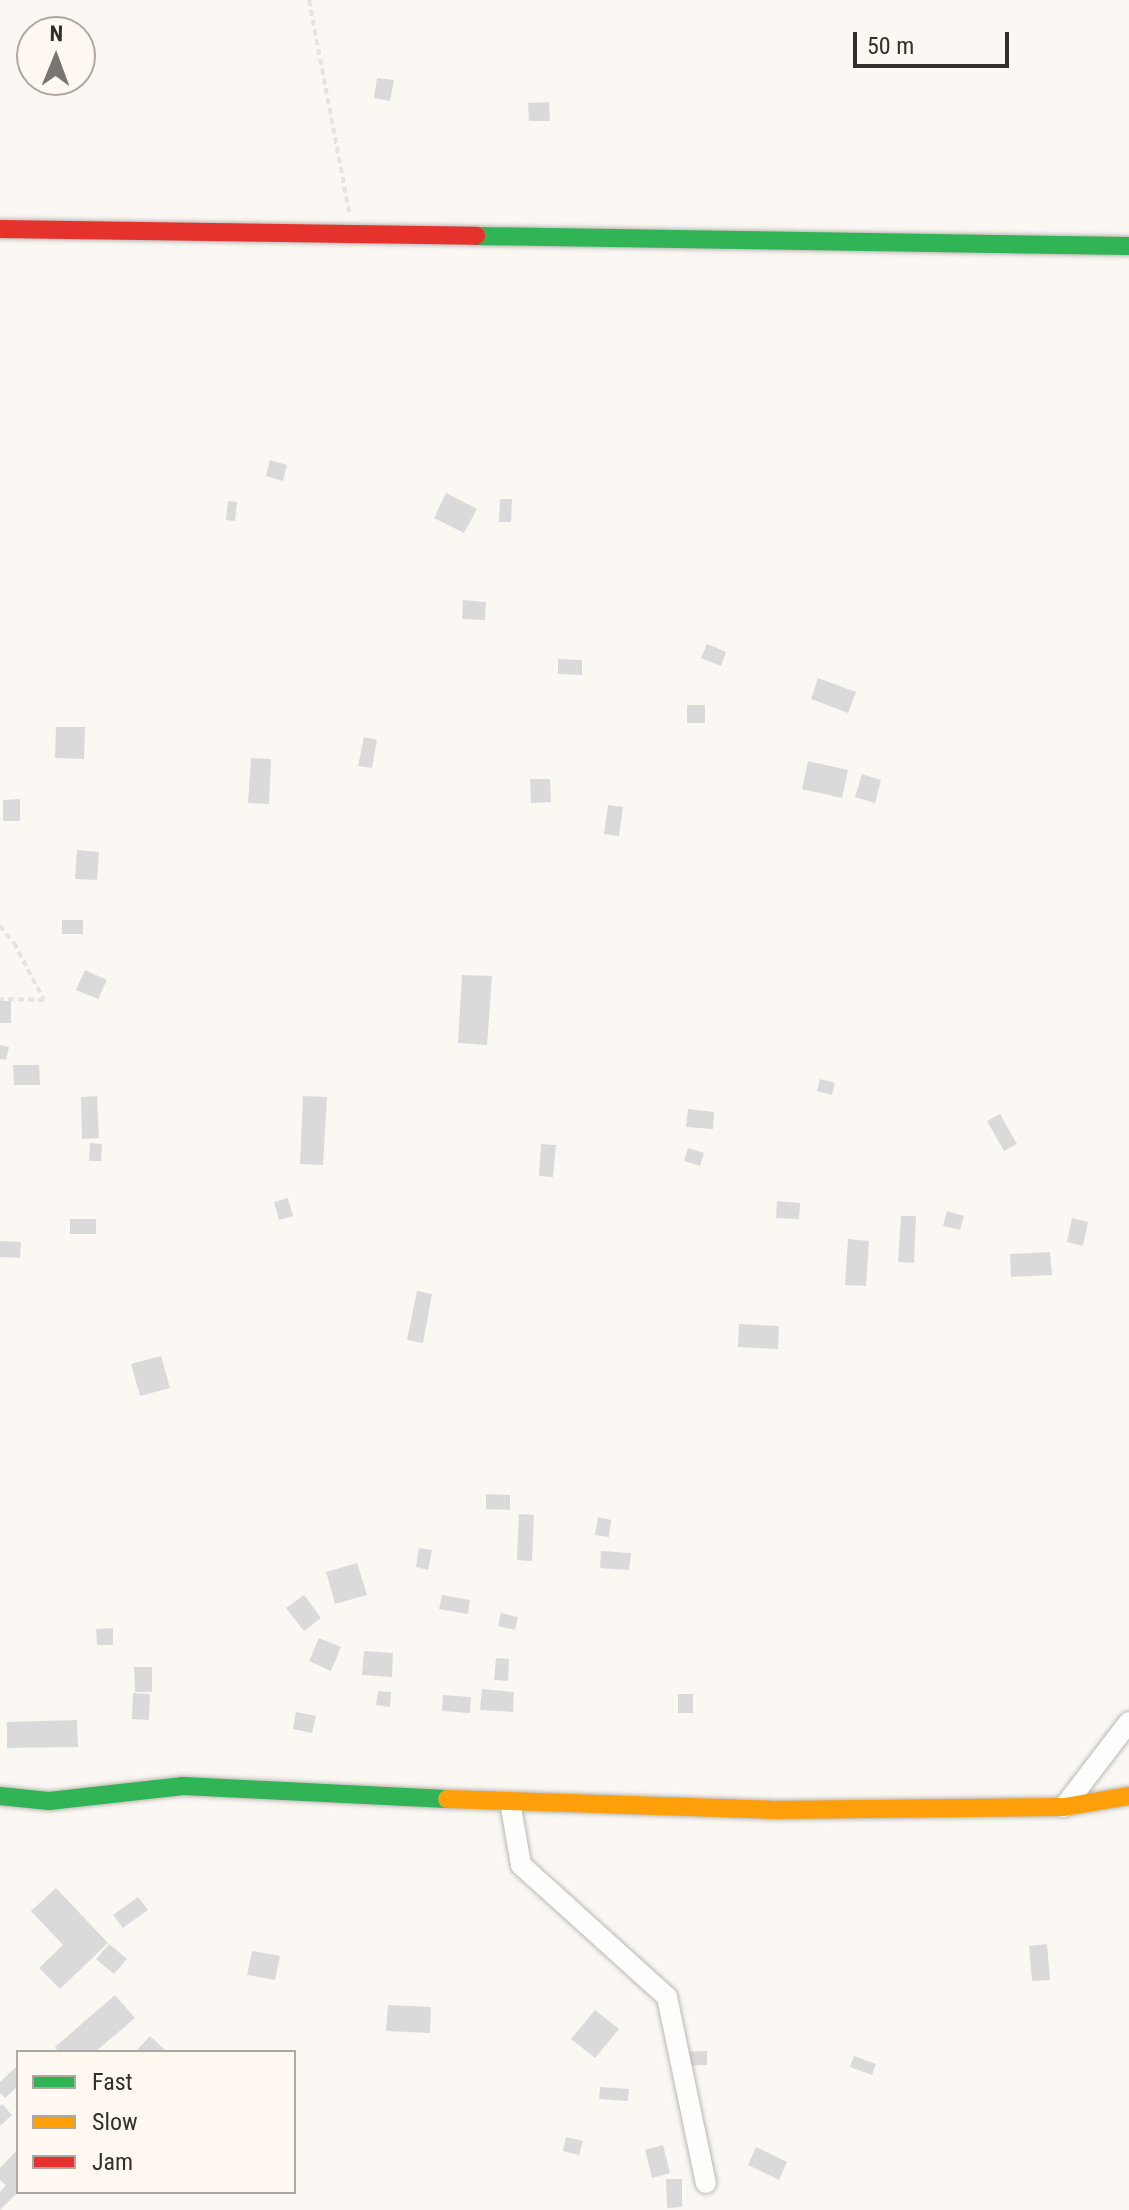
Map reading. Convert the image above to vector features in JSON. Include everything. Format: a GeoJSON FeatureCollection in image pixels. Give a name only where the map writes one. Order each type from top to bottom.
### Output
{"type":"FeatureCollection","features":[{"type":"Feature","properties":{"kind":"street"},"geometry":{"type":"LineString","coordinates":[[0,229],[1129,246]]}},
{"type":"Feature","properties":{"kind":"street"},"geometry":{"type":"LineString","coordinates":[[1064,1807],[1129,1722]]}},
{"type":"Feature","properties":{"kind":"street"},"geometry":{"type":"LineString","coordinates":[[0,1796],[49,1801],[183,1786],[510,1802],[772,1810],[1064,1807],[1129,1796]]}},
{"type":"Feature","properties":{"kind":"street"},"geometry":{"type":"LineString","coordinates":[[510,1802],[521,1865],[667,1997],[706,2183]]}},
{"type":"Feature","properties":{"kind":"path"},"geometry":{"type":"LineString","coordinates":[[309,0],[353,234]]}},
{"type":"Feature","properties":{"kind":"path"},"geometry":{"type":"LineString","coordinates":[[0,926],[14,943],[44,1000],[0,999]]}},
{"type":"Feature","properties":{"kind":"building"},"geometry":{"type":"Polygon","coordinates":[[[377,78],[394,80],[390,101],[374,98],[377,78]]]}},
{"type":"Feature","properties":{"kind":"building"},"geometry":{"type":"Polygon","coordinates":[[[549,102],[550,121],[529,121],[528,103],[549,102]]]}},
{"type":"Feature","properties":{"kind":"building"},"geometry":{"type":"Polygon","coordinates":[[[270,460],[287,465],[283,481],[266,476],[270,460]]]}},
{"type":"Feature","properties":{"kind":"building"},"geometry":{"type":"Polygon","coordinates":[[[446,493],[477,509],[464,533],[434,518],[446,493]]]}},
{"type":"Feature","properties":{"kind":"building"},"geometry":{"type":"Polygon","coordinates":[[[500,499],[512,499],[511,522],[499,522],[500,499]]]}},
{"type":"Feature","properties":{"kind":"building"},"geometry":{"type":"Polygon","coordinates":[[[228,501],[237,502],[235,521],[226,520],[228,501]]]}},
{"type":"Feature","properties":{"kind":"building"},"geometry":{"type":"Polygon","coordinates":[[[463,600],[486,602],[485,620],[462,619],[463,600]]]}},
{"type":"Feature","properties":{"kind":"building"},"geometry":{"type":"Polygon","coordinates":[[[707,644],[726,652],[721,666],[701,658],[707,644]]]}},
{"type":"Feature","properties":{"kind":"building"},"geometry":{"type":"Polygon","coordinates":[[[558,659],[582,660],[582,675],[558,674],[558,659]]]}},
{"type":"Feature","properties":{"kind":"building"},"geometry":{"type":"Polygon","coordinates":[[[818,678],[856,692],[848,713],[811,699],[818,678]]]}},
{"type":"Feature","properties":{"kind":"building"},"geometry":{"type":"Polygon","coordinates":[[[687,705],[705,705],[705,723],[687,723],[687,705]]]}},
{"type":"Feature","properties":{"kind":"building"},"geometry":{"type":"Polygon","coordinates":[[[56,727],[85,727],[84,759],[55,758],[56,727]]]}},
{"type":"Feature","properties":{"kind":"building"},"geometry":{"type":"Polygon","coordinates":[[[364,737],[377,740],[372,768],[358,766],[364,737]]]}},
{"type":"Feature","properties":{"kind":"building"},"geometry":{"type":"Polygon","coordinates":[[[251,758],[271,759],[269,804],[248,803],[251,758]]]}},
{"type":"Feature","properties":{"kind":"building"},"geometry":{"type":"Polygon","coordinates":[[[808,761],[848,770],[842,798],[802,789],[808,761]]]}},
{"type":"Feature","properties":{"kind":"building"},"geometry":{"type":"Polygon","coordinates":[[[862,774],[881,780],[875,803],[855,797],[862,774]]]}},
{"type":"Feature","properties":{"kind":"building"},"geometry":{"type":"Polygon","coordinates":[[[530,779],[550,779],[551,802],[531,803],[530,779]]]}},
{"type":"Feature","properties":{"kind":"building"},"geometry":{"type":"Polygon","coordinates":[[[20,799],[20,821],[3,821],[3,800],[20,799]]]}},
{"type":"Feature","properties":{"kind":"building"},"geometry":{"type":"Polygon","coordinates":[[[608,805],[623,807],[619,836],[604,834],[608,805]]]}},
{"type":"Feature","properties":{"kind":"building"},"geometry":{"type":"Polygon","coordinates":[[[77,850],[99,852],[97,880],[75,879],[77,850]]]}},
{"type":"Feature","properties":{"kind":"building"},"geometry":{"type":"Polygon","coordinates":[[[62,920],[83,920],[83,934],[62,934],[62,920]]]}},
{"type":"Feature","properties":{"kind":"building"},"geometry":{"type":"Polygon","coordinates":[[[85,970],[107,980],[98,999],[76,990],[85,970]]]}},
{"type":"Feature","properties":{"kind":"building"},"geometry":{"type":"Polygon","coordinates":[[[462,975],[492,976],[487,1045],[458,1043],[462,975]]]}},
{"type":"Feature","properties":{"kind":"building"},"geometry":{"type":"Polygon","coordinates":[[[0,1001],[11,1001],[11,1023],[0,1023],[0,1001]]]}},
{"type":"Feature","properties":{"kind":"building"},"geometry":{"type":"Polygon","coordinates":[[[0,1045],[9,1047],[6,1060],[0,1059],[0,1045]]]}},
{"type":"Feature","properties":{"kind":"building"},"geometry":{"type":"Polygon","coordinates":[[[13,1065],[39,1065],[40,1085],[14,1085],[13,1065]]]}},
{"type":"Feature","properties":{"kind":"building"},"geometry":{"type":"Polygon","coordinates":[[[820,1079],[835,1083],[832,1095],[817,1091],[820,1079]]]}},
{"type":"Feature","properties":{"kind":"building"},"geometry":{"type":"Polygon","coordinates":[[[97,1096],[99,1138],[82,1139],[81,1097],[97,1096]]]}},
{"type":"Feature","properties":{"kind":"building"},"geometry":{"type":"Polygon","coordinates":[[[303,1096],[327,1097],[323,1165],[300,1164],[303,1096]]]}},
{"type":"Feature","properties":{"kind":"building"},"geometry":{"type":"Polygon","coordinates":[[[688,1109],[714,1112],[713,1129],[686,1127],[688,1109]]]}},
{"type":"Feature","properties":{"kind":"building"},"geometry":{"type":"Polygon","coordinates":[[[1000,1114],[1017,1144],[1004,1151],[987,1121],[1000,1114]]]}},
{"type":"Feature","properties":{"kind":"building"},"geometry":{"type":"Polygon","coordinates":[[[90,1143],[102,1144],[101,1161],[89,1161],[90,1143]]]}},
{"type":"Feature","properties":{"kind":"building"},"geometry":{"type":"Polygon","coordinates":[[[541,1144],[556,1145],[553,1177],[539,1176],[541,1144]]]}},
{"type":"Feature","properties":{"kind":"building"},"geometry":{"type":"Polygon","coordinates":[[[688,1148],[704,1153],[700,1166],[684,1161],[688,1148]]]}},
{"type":"Feature","properties":{"kind":"building"},"geometry":{"type":"Polygon","coordinates":[[[288,1198],[293,1216],[279,1220],[274,1202],[288,1198]]]}},
{"type":"Feature","properties":{"kind":"building"},"geometry":{"type":"Polygon","coordinates":[[[777,1201],[800,1203],[799,1219],[776,1218],[777,1201]]]}},
{"type":"Feature","properties":{"kind":"building"},"geometry":{"type":"Polygon","coordinates":[[[947,1211],[964,1216],[960,1230],[943,1226],[947,1211]]]}},
{"type":"Feature","properties":{"kind":"building"},"geometry":{"type":"Polygon","coordinates":[[[901,1216],[916,1216],[914,1263],[898,1262],[901,1216]]]}},
{"type":"Feature","properties":{"kind":"building"},"geometry":{"type":"Polygon","coordinates":[[[1072,1218],[1088,1222],[1083,1246],[1067,1242],[1072,1218]]]}},
{"type":"Feature","properties":{"kind":"building"},"geometry":{"type":"Polygon","coordinates":[[[70,1219],[96,1219],[96,1234],[70,1234],[70,1219]]]}},
{"type":"Feature","properties":{"kind":"building"},"geometry":{"type":"Polygon","coordinates":[[[848,1239],[869,1241],[866,1286],[845,1285],[848,1239]]]}},
{"type":"Feature","properties":{"kind":"building"},"geometry":{"type":"Polygon","coordinates":[[[0,1241],[21,1242],[20,1258],[0,1257],[0,1241]]]}},
{"type":"Feature","properties":{"kind":"building"},"geometry":{"type":"Polygon","coordinates":[[[1050,1252],[1052,1275],[1011,1277],[1010,1254],[1050,1252]]]}},
{"type":"Feature","properties":{"kind":"building"},"geometry":{"type":"Polygon","coordinates":[[[417,1291],[432,1294],[423,1343],[407,1340],[417,1291]]]}},
{"type":"Feature","properties":{"kind":"building"},"geometry":{"type":"Polygon","coordinates":[[[739,1324],[779,1326],[778,1349],[738,1347],[739,1324]]]}},
{"type":"Feature","properties":{"kind":"building"},"geometry":{"type":"Polygon","coordinates":[[[161,1356],[170,1388],[140,1396],[131,1364],[161,1356]]]}},
{"type":"Feature","properties":{"kind":"building"},"geometry":{"type":"Polygon","coordinates":[[[486,1494],[510,1495],[510,1510],[486,1509],[486,1494]]]}},
{"type":"Feature","properties":{"kind":"building"},"geometry":{"type":"Polygon","coordinates":[[[519,1514],[534,1515],[532,1561],[517,1560],[519,1514]]]}},
{"type":"Feature","properties":{"kind":"building"},"geometry":{"type":"Polygon","coordinates":[[[598,1517],[611,1520],[609,1537],[595,1535],[598,1517]]]}},
{"type":"Feature","properties":{"kind":"building"},"geometry":{"type":"Polygon","coordinates":[[[419,1548],[432,1550],[428,1570],[416,1567],[419,1548]]]}},
{"type":"Feature","properties":{"kind":"building"},"geometry":{"type":"Polygon","coordinates":[[[601,1551],[631,1553],[629,1570],[600,1568],[601,1551]]]}},
{"type":"Feature","properties":{"kind":"building"},"geometry":{"type":"Polygon","coordinates":[[[357,1563],[367,1595],[335,1604],[326,1572],[357,1563]]]}},
{"type":"Feature","properties":{"kind":"building"},"geometry":{"type":"Polygon","coordinates":[[[304,1595],[321,1618],[304,1631],[286,1608],[304,1595]]]}},
{"type":"Feature","properties":{"kind":"building"},"geometry":{"type":"Polygon","coordinates":[[[442,1595],[470,1600],[468,1614],[439,1609],[442,1595]]]}},
{"type":"Feature","properties":{"kind":"building"},"geometry":{"type":"Polygon","coordinates":[[[501,1613],[518,1617],[515,1630],[498,1626],[501,1613]]]}},
{"type":"Feature","properties":{"kind":"building"},"geometry":{"type":"Polygon","coordinates":[[[113,1628],[113,1645],[97,1645],[96,1629],[113,1628]]]}},
{"type":"Feature","properties":{"kind":"building"},"geometry":{"type":"Polygon","coordinates":[[[319,1638],[341,1647],[331,1671],[309,1661],[319,1638]]]}},
{"type":"Feature","properties":{"kind":"building"},"geometry":{"type":"Polygon","coordinates":[[[364,1651],[393,1653],[392,1677],[362,1675],[364,1651]]]}},
{"type":"Feature","properties":{"kind":"building"},"geometry":{"type":"Polygon","coordinates":[[[496,1658],[509,1659],[508,1681],[494,1680],[496,1658]]]}},
{"type":"Feature","properties":{"kind":"building"},"geometry":{"type":"Polygon","coordinates":[[[134,1667],[152,1667],[152,1692],[135,1692],[134,1667]]]}},
{"type":"Feature","properties":{"kind":"building"},"geometry":{"type":"Polygon","coordinates":[[[482,1689],[514,1692],[513,1712],[480,1710],[482,1689]]]}},
{"type":"Feature","properties":{"kind":"building"},"geometry":{"type":"Polygon","coordinates":[[[378,1691],[391,1692],[390,1707],[376,1705],[378,1691]]]}},
{"type":"Feature","properties":{"kind":"building"},"geometry":{"type":"Polygon","coordinates":[[[133,1693],[150,1694],[149,1720],[132,1719],[133,1693]]]}},
{"type":"Feature","properties":{"kind":"building"},"geometry":{"type":"Polygon","coordinates":[[[678,1694],[693,1694],[693,1713],[678,1713],[678,1694]]]}},
{"type":"Feature","properties":{"kind":"building"},"geometry":{"type":"Polygon","coordinates":[[[443,1695],[471,1697],[470,1713],[442,1711],[443,1695]]]}},
{"type":"Feature","properties":{"kind":"building"},"geometry":{"type":"Polygon","coordinates":[[[296,1712],[316,1716],[312,1733],[293,1729],[296,1712]]]}},
{"type":"Feature","properties":{"kind":"building"},"geometry":{"type":"Polygon","coordinates":[[[77,1720],[78,1747],[7,1748],[7,1722],[77,1720]]]}},
{"type":"Feature","properties":{"kind":"building"},"geometry":{"type":"Polygon","coordinates":[[[56,1888],[108,1943],[60,1989],[39,1968],[63,1945],[31,1911],[56,1888]]]}},
{"type":"Feature","properties":{"kind":"building"},"geometry":{"type":"Polygon","coordinates":[[[138,1897],[148,1910],[123,1928],[113,1915],[138,1897]]]}},
{"type":"Feature","properties":{"kind":"building"},"geometry":{"type":"Polygon","coordinates":[[[109,1944],[127,1959],[114,1974],[96,1959],[109,1944]]]}},
{"type":"Feature","properties":{"kind":"building"},"geometry":{"type":"Polygon","coordinates":[[[1047,1944],[1050,1980],[1032,1981],[1029,1946],[1047,1944]]]}},
{"type":"Feature","properties":{"kind":"building"},"geometry":{"type":"Polygon","coordinates":[[[252,1951],[280,1956],[275,1980],[247,1975],[252,1951]]]}},
{"type":"Feature","properties":{"kind":"building"},"geometry":{"type":"Polygon","coordinates":[[[115,1995],[135,2018],[97,2050],[57,2050],[55,2047],[115,1995]]]}},
{"type":"Feature","properties":{"kind":"building"},"geometry":{"type":"Polygon","coordinates":[[[388,2005],[431,2007],[430,2033],[386,2031],[388,2005]]]}},
{"type":"Feature","properties":{"kind":"building"},"geometry":{"type":"Polygon","coordinates":[[[595,2010],[619,2029],[595,2058],[571,2039],[595,2010]]]}},
{"type":"Feature","properties":{"kind":"building"},"geometry":{"type":"Polygon","coordinates":[[[150,2036],[165,2050],[137,2050],[150,2036]]]}},
{"type":"Feature","properties":{"kind":"building"},"geometry":{"type":"Polygon","coordinates":[[[707,2051],[707,2065],[679,2066],[679,2052],[707,2051]]]}},
{"type":"Feature","properties":{"kind":"building"},"geometry":{"type":"Polygon","coordinates":[[[854,2056],[876,2064],[872,2075],[850,2067],[854,2056]]]}},
{"type":"Feature","properties":{"kind":"building"},"geometry":{"type":"Polygon","coordinates":[[[16,2067],[16,2088],[5,2098],[0,2093],[0,2082],[16,2067]]]}},
{"type":"Feature","properties":{"kind":"building"},"geometry":{"type":"Polygon","coordinates":[[[600,2087],[629,2089],[628,2101],[599,2099],[600,2087]]]}},
{"type":"Feature","properties":{"kind":"building"},"geometry":{"type":"Polygon","coordinates":[[[2,2104],[12,2115],[0,2126],[0,2106],[2,2104]]]}},
{"type":"Feature","properties":{"kind":"building"},"geometry":{"type":"Polygon","coordinates":[[[566,2137],[583,2141],[579,2155],[563,2151],[566,2137]]]}},
{"type":"Feature","properties":{"kind":"building"},"geometry":{"type":"Polygon","coordinates":[[[663,2145],[670,2173],[652,2178],[645,2150],[663,2145]]]}},
{"type":"Feature","properties":{"kind":"building"},"geometry":{"type":"Polygon","coordinates":[[[756,2147],[787,2162],[779,2180],[748,2165],[756,2147]]]}},
{"type":"Feature","properties":{"kind":"building"},"geometry":{"type":"Polygon","coordinates":[[[16,2151],[16,2194],[0,2210],[0,2192],[6,2185],[0,2180],[0,2168],[16,2151]]]}},
{"type":"Feature","properties":{"kind":"building"},"geometry":{"type":"Polygon","coordinates":[[[666,2179],[682,2179],[682,2207],[667,2208],[666,2179]]]}},
{"type":"Feature","properties":{"kind":"traffic: fast"},"geometry":{"type":"LineString","coordinates":[[476,236],[1129,246]]}},
{"type":"Feature","properties":{"kind":"traffic: fast"},"geometry":{"type":"LineString","coordinates":[[0,1796],[49,1801],[183,1786],[447,1799]]}},
{"type":"Feature","properties":{"kind":"traffic: slow"},"geometry":{"type":"LineString","coordinates":[[447,1799],[772,1810],[1064,1807],[1129,1796]]}},
{"type":"Feature","properties":{"kind":"traffic: jam"},"geometry":{"type":"LineString","coordinates":[[0,229],[476,236]]}}]}
